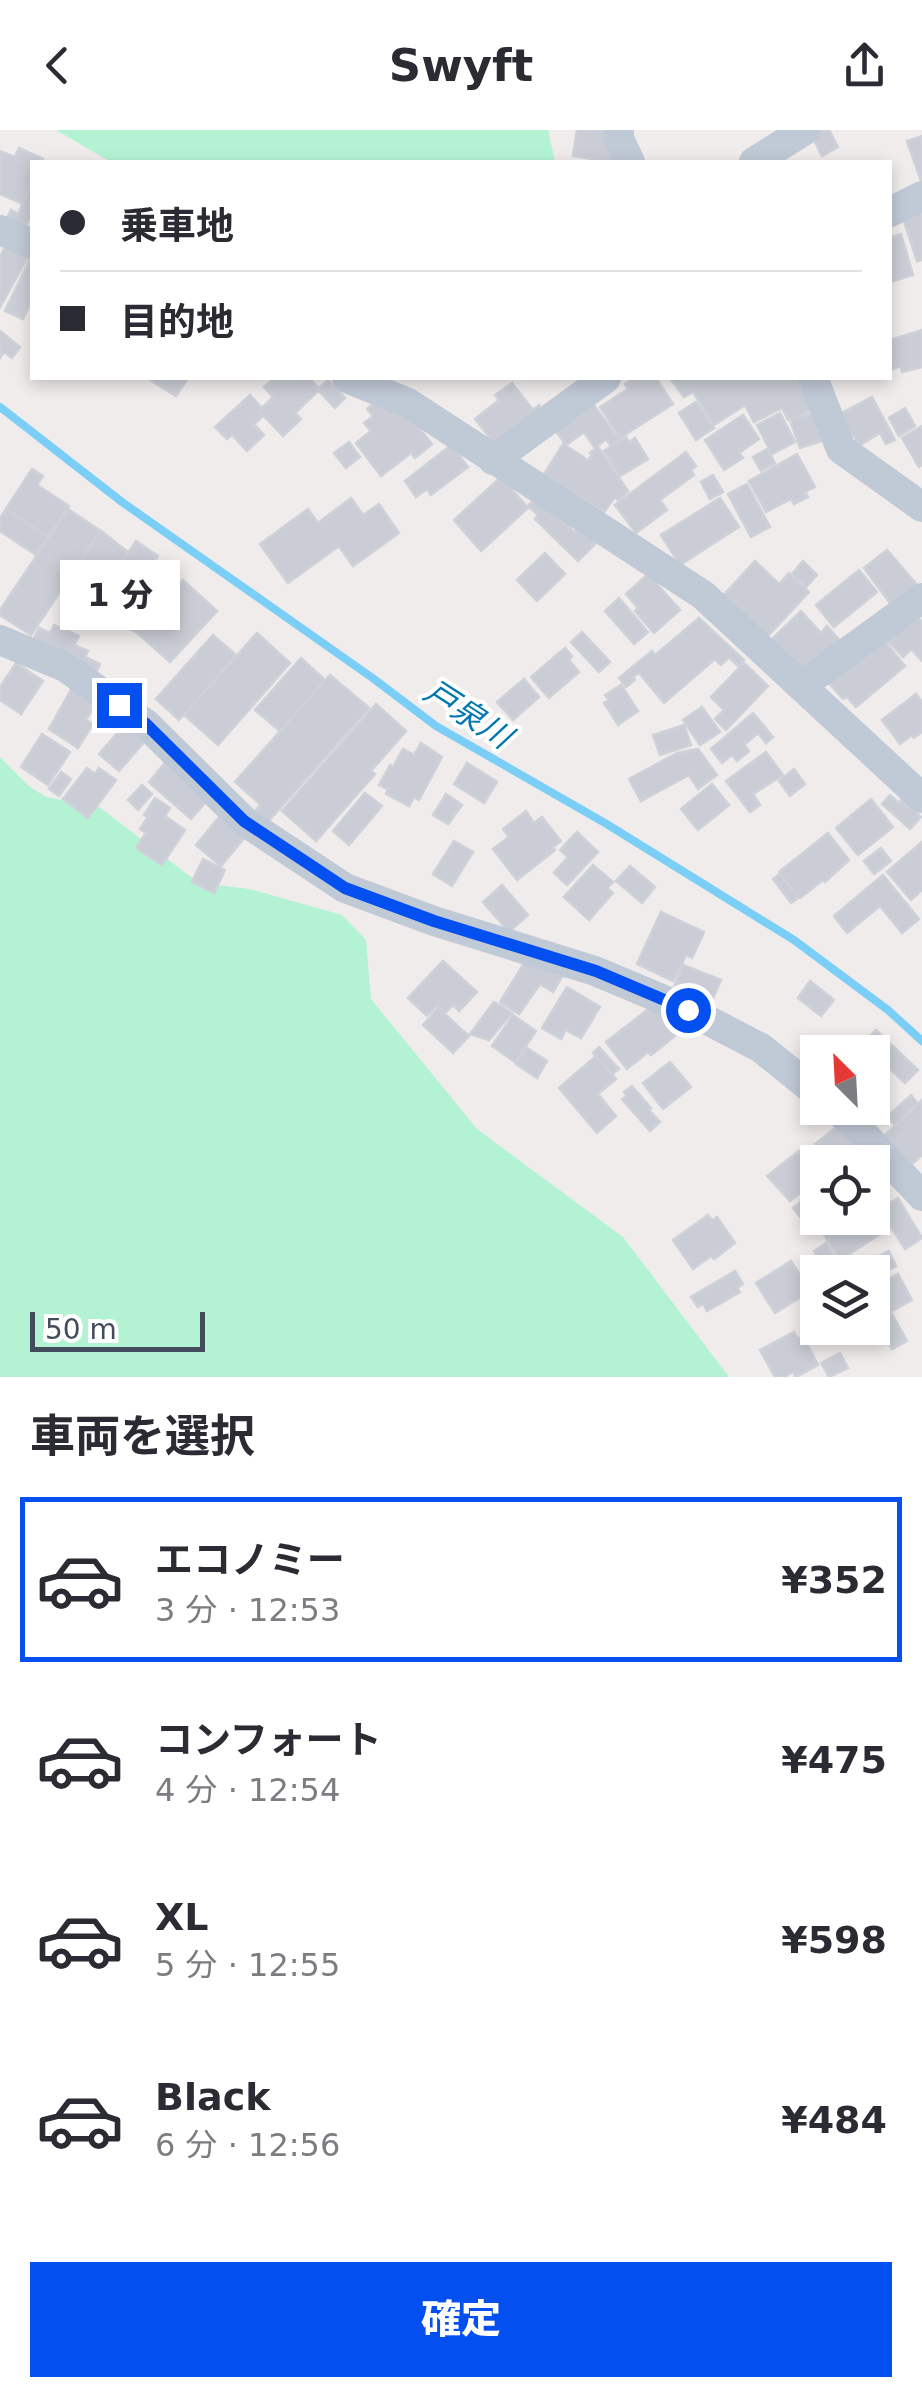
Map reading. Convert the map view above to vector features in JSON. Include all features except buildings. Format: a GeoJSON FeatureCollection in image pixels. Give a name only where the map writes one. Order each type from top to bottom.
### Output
{"type":"FeatureCollection","features":[{"type":"Feature","properties":{"kind":"street"},"geometry":{"type":"LineString","coordinates":[[619,130],[629,160]]}},
{"type":"Feature","properties":{"kind":"street"},"geometry":{"type":"LineString","coordinates":[[757,160],[805,130]]}},
{"type":"Feature","properties":{"kind":"street"},"geometry":{"type":"LineString","coordinates":[[892,211],[922,196]]}},
{"type":"Feature","properties":{"kind":"street"},"geometry":{"type":"LineString","coordinates":[[0,230],[30,243]]}},
{"type":"Feature","properties":{"kind":"street"},"geometry":{"type":"LineString","coordinates":[[352,380],[408,403],[703,595],[922,798]]}},
{"type":"Feature","properties":{"kind":"street"},"geometry":{"type":"LineString","coordinates":[[493,460],[603,380]]}},
{"type":"Feature","properties":{"kind":"street"},"geometry":{"type":"LineString","coordinates":[[814,380],[841,449],[922,507]]}},
{"type":"Feature","properties":{"kind":"street"},"geometry":{"type":"LineString","coordinates":[[800,686],[922,598]]}},
{"type":"Feature","properties":{"kind":"street"},"geometry":{"type":"LineString","coordinates":[[0,640],[65,667],[146,724],[244,821],[345,888],[434,921],[596,971],[688,1010],[761,1048],[800,1079]]}},
{"type":"Feature","properties":{"kind":"street"},"geometry":{"type":"LineString","coordinates":[[855,1125],[922,1196]]}},
{"type":"Feature","properties":{"kind":"green space"},"geometry":{"type":"Polygon","coordinates":[[[56,130],[548,130],[555,160],[108,160],[56,130]]]}},
{"type":"Feature","properties":{"kind":"green space"},"geometry":{"type":"Polygon","coordinates":[[[0,757],[46,797],[99,807],[199,883],[250,889],[342,915],[366,940],[371,999],[477,1129],[623,1237],[729,1377],[0,1377],[0,757]]]}},
{"type":"Feature","properties":{"kind":"waterway","name":"戸泉川"},"geometry":{"type":"LineString","coordinates":[[0,407],[122,502],[436,726],[605,823],[794,940],[888,1010],[922,1041]]}},
{"type":"Feature","properties":{"kind":"route"},"geometry":{"type":"LineString","coordinates":[[119,705],[146,724],[244,821],[345,888],[434,921],[596,971],[688,1010]]}}]}
